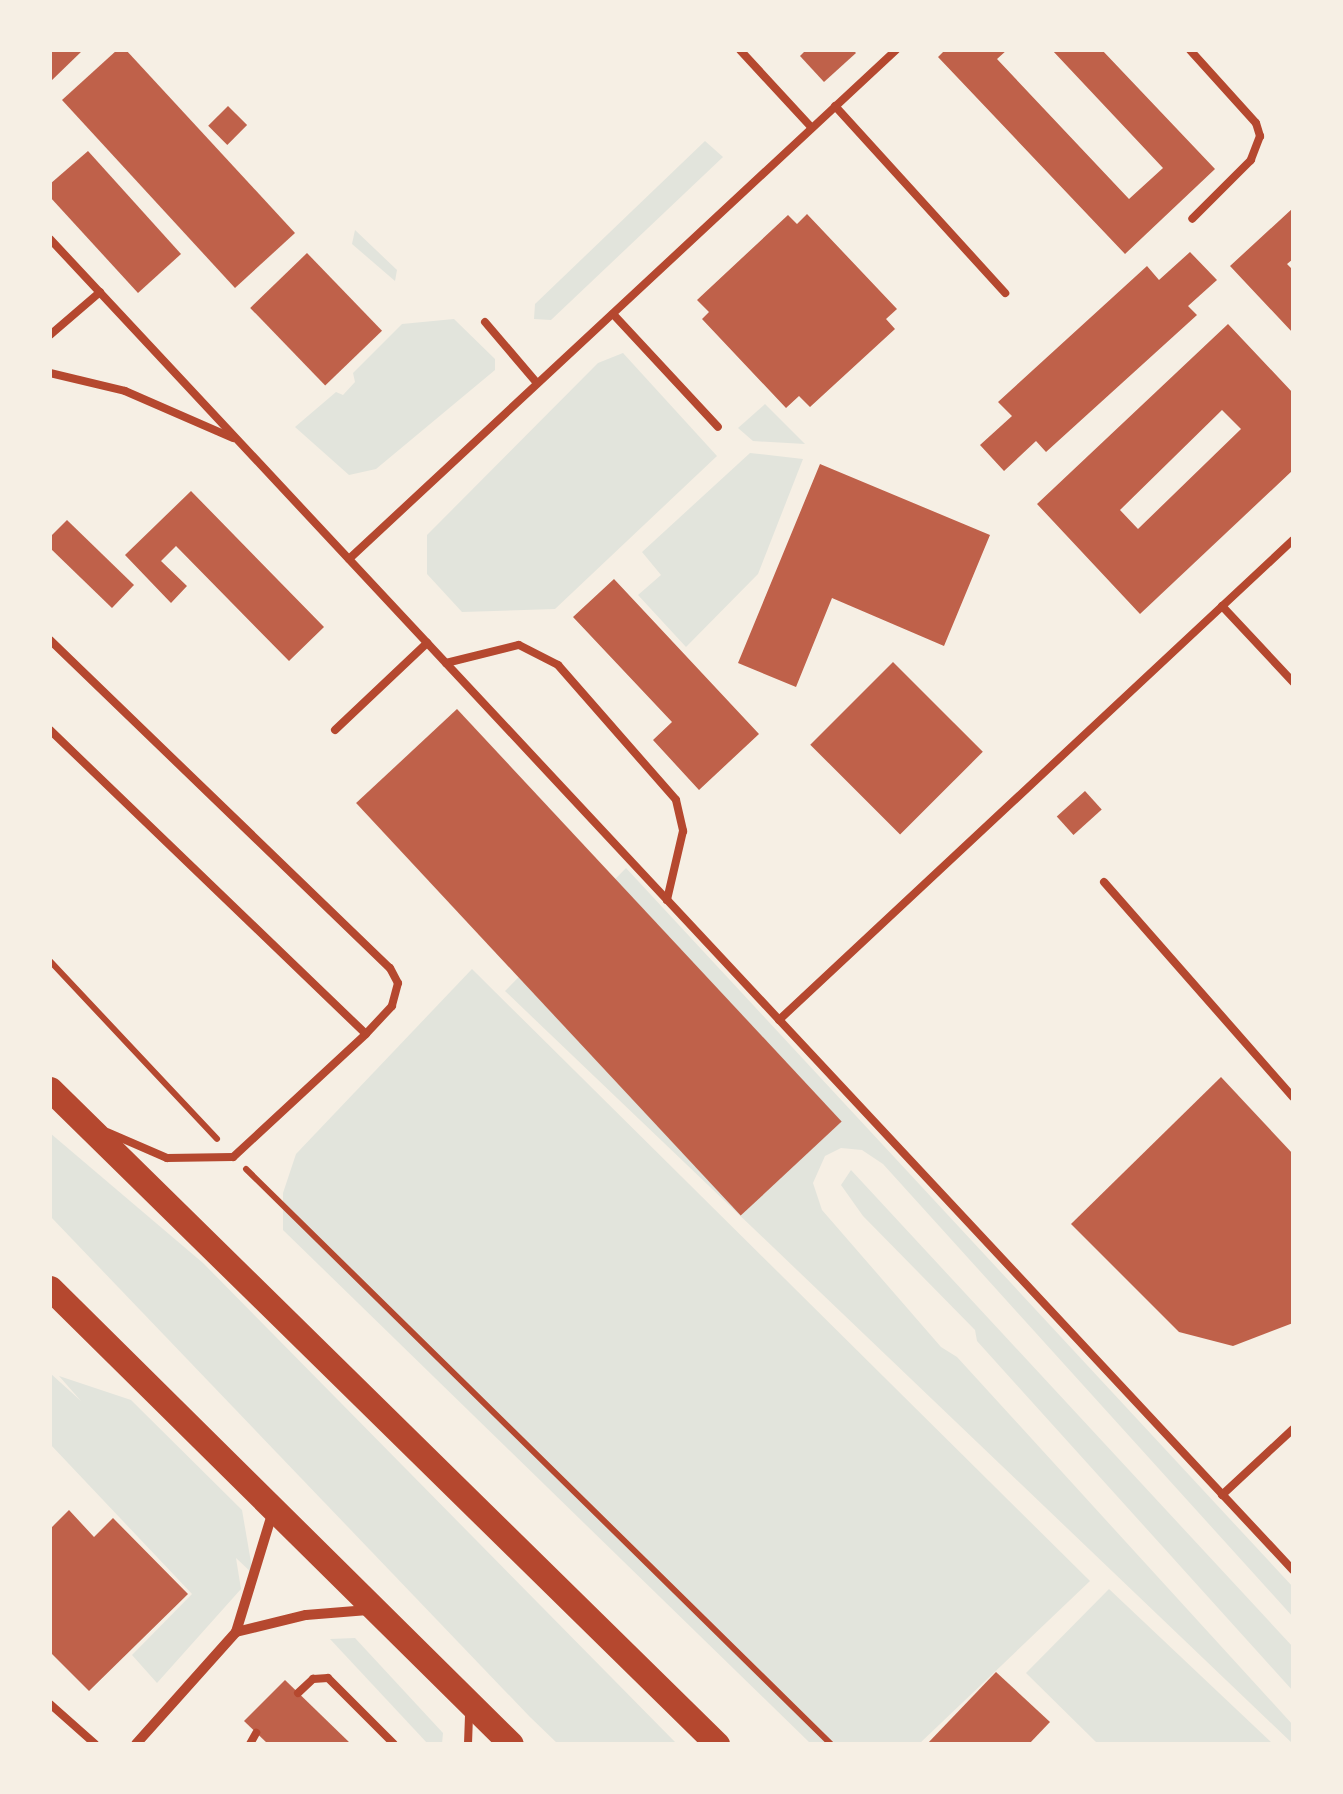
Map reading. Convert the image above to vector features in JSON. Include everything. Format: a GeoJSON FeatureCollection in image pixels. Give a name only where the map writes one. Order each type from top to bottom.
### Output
{"type":"FeatureCollection","features":[{"type":"Feature","properties":{"kind":"main road"},"geometry":{"type":"LineString","coordinates":[[59,1099],[717,1744]]}},
{"type":"Feature","properties":{"kind":"main road"},"geometry":{"type":"LineString","coordinates":[[50,1288],[510,1744]]}},
{"type":"Feature","properties":{"kind":"street"},"geometry":{"type":"LineString","coordinates":[[136,1744],[236,1632],[273,1506]]}},
{"type":"Feature","properties":{"kind":"street"},"geometry":{"type":"LineString","coordinates":[[236,1632],[306,1614],[378,1609]]}},
{"type":"Feature","properties":{"kind":"lane"},"geometry":{"type":"LineString","coordinates":[[740,50],[812,128]]}},
{"type":"Feature","properties":{"kind":"lane"},"geometry":{"type":"LineString","coordinates":[[349,559],[896,50]]}},
{"type":"Feature","properties":{"kind":"lane"},"geometry":{"type":"LineString","coordinates":[[1190,50],[1256,122],[1260,136],[1251,160],[1192,219]]}},
{"type":"Feature","properties":{"kind":"lane"},"geometry":{"type":"LineString","coordinates":[[835,106],[1005,293]]}},
{"type":"Feature","properties":{"kind":"lane"},"geometry":{"type":"LineString","coordinates":[[50,239],[1222,1495],[1291,1564]]}},
{"type":"Feature","properties":{"kind":"lane"},"geometry":{"type":"LineString","coordinates":[[50,335],[100,292]]}},
{"type":"Feature","properties":{"kind":"lane"},"geometry":{"type":"LineString","coordinates":[[613,314],[718,427]]}},
{"type":"Feature","properties":{"kind":"lane"},"geometry":{"type":"LineString","coordinates":[[485,322],[538,384]]}},
{"type":"Feature","properties":{"kind":"lane"},"geometry":{"type":"LineString","coordinates":[[50,373],[125,391],[238,440]]}},
{"type":"Feature","properties":{"kind":"lane"},"geometry":{"type":"LineString","coordinates":[[778,1020],[1293,540]]}},
{"type":"Feature","properties":{"kind":"lane"},"geometry":{"type":"LineString","coordinates":[[1222,606],[1293,682]]}},
{"type":"Feature","properties":{"kind":"lane"},"geometry":{"type":"LineString","coordinates":[[50,640],[390,968],[398,983],[396,1000],[366,1034],[233,1156],[167,1158],[59,1099]]}},
{"type":"Feature","properties":{"kind":"lane"},"geometry":{"type":"LineString","coordinates":[[336,730],[427,644]]}},
{"type":"Feature","properties":{"kind":"lane"},"geometry":{"type":"LineString","coordinates":[[446,663],[518,645],[558,664],[676,800],[683,831],[667,900]]}},
{"type":"Feature","properties":{"kind":"lane"},"geometry":{"type":"LineString","coordinates":[[50,730],[366,1034]]}},
{"type":"Feature","properties":{"kind":"lane"},"geometry":{"type":"LineString","coordinates":[[1104,882],[1293,1097]]}},
{"type":"Feature","properties":{"kind":"lane"},"geometry":{"type":"LineString","coordinates":[[1222,1495],[1293,1429]]}},
{"type":"Feature","properties":{"kind":"lane"},"geometry":{"type":"LineString","coordinates":[[298,1693],[314,1679],[328,1678],[394,1744]]}},
{"type":"Feature","properties":{"kind":"lane"},"geometry":{"type":"LineString","coordinates":[[468,1702],[468,1744]]}},
{"type":"Feature","properties":{"kind":"lane"},"geometry":{"type":"LineString","coordinates":[[50,1704],[95,1744]]}},
{"type":"Feature","properties":{"kind":"lane"},"geometry":{"type":"LineString","coordinates":[[250,1744],[256,1733]]}},
{"type":"Feature","properties":{"kind":"path"},"geometry":{"type":"LineString","coordinates":[[50,961],[233,1156],[831,1744]]}},
{"type":"Feature","properties":{"kind":"shaded area"},"geometry":{"type":"Polygon","coordinates":[[[705,141],[723,157],[551,320],[534,319],[535,304],[705,141]]]}},
{"type":"Feature","properties":{"kind":"shaded area"},"geometry":{"type":"Polygon","coordinates":[[[355,230],[397,270],[395,281],[352,244],[355,230]]]}},
{"type":"Feature","properties":{"kind":"shaded area"},"geometry":{"type":"Polygon","coordinates":[[[454,319],[495,359],[495,370],[376,469],[349,475],[295,427],[336,392],[343,395],[355,382],[353,373],[402,324],[454,319]]]}},
{"type":"Feature","properties":{"kind":"shaded area"},"geometry":{"type":"Polygon","coordinates":[[[623,353],[717,456],[555,609],[462,612],[427,574],[427,535],[598,363],[623,353]]]}},
{"type":"Feature","properties":{"kind":"shaded area"},"geometry":{"type":"Polygon","coordinates":[[[765,404],[805,444],[753,441],[738,428],[765,404]]]}},
{"type":"Feature","properties":{"kind":"shaded area"},"geometry":{"type":"Polygon","coordinates":[[[750,453],[803,459],[758,574],[686,647],[638,595],[661,575],[642,552],[750,453]]]}},
{"type":"Feature","properties":{"kind":"shaded area"},"geometry":{"type":"Polygon","coordinates":[[[626,868],[1293,1587],[1293,1617],[883,1164],[862,1150],[841,1148],[825,1156],[813,1183],[822,1210],[941,1347],[957,1357],[1293,1725],[1293,1744],[505,991],[626,868]]]}},
{"type":"Feature","properties":{"kind":"shaded area"},"geometry":{"type":"Polygon","coordinates":[[[472,969],[1090,1581],[919,1744],[811,1744],[283,1230],[283,1193],[296,1154],[472,969]]]}},
{"type":"Feature","properties":{"kind":"shaded area"},"geometry":{"type":"Polygon","coordinates":[[[50,1133],[203,1263],[677,1744],[558,1744],[530,1717],[50,1216],[50,1133]]]}},
{"type":"Feature","properties":{"kind":"shaded area"},"geometry":{"type":"Polygon","coordinates":[[[851,1170],[1293,1647],[1293,1691],[977,1341],[975,1330],[863,1216],[841,1185],[851,1170]]]}},
{"type":"Feature","properties":{"kind":"shaded area"},"geometry":{"type":"Polygon","coordinates":[[[50,1373],[81,1401],[59,1376],[131,1400],[242,1510],[253,1574],[236,1558],[241,1589],[157,1683],[132,1655],[192,1594],[50,1444],[50,1373]]]}},
{"type":"Feature","properties":{"kind":"shaded area"},"geometry":{"type":"Polygon","coordinates":[[[1109,1589],[1273,1744],[1098,1744],[1026,1673],[1109,1589]]]}},
{"type":"Feature","properties":{"kind":"shaded area"},"geometry":{"type":"Polygon","coordinates":[[[355,1638],[443,1733],[442,1744],[428,1744],[330,1639],[355,1638]]]}},
{"type":"Feature","properties":{"kind":"building"},"geometry":{"type":"Polygon","coordinates":[[[50,50],[83,50],[50,82],[50,50]]]}},
{"type":"Feature","properties":{"kind":"building"},"geometry":{"type":"Polygon","coordinates":[[[117,50],[126,50],[295,233],[235,288],[62,100],[117,50]]]}},
{"type":"Feature","properties":{"kind":"building"},"geometry":{"type":"Polygon","coordinates":[[[806,50],[856,53],[824,82],[800,56],[806,50]]]}},
{"type":"Feature","properties":{"kind":"building"},"geometry":{"type":"Polygon","coordinates":[[[945,50],[1007,50],[997,59],[1129,199],[1163,168],[1052,50],[1102,50],[1215,169],[1125,254],[938,57],[945,50]]]}},
{"type":"Feature","properties":{"kind":"building"},"geometry":{"type":"Polygon","coordinates":[[[228,106],[247,125],[227,145],[208,126],[228,106]]]}},
{"type":"Feature","properties":{"kind":"building"},"geometry":{"type":"Polygon","coordinates":[[[88,151],[181,254],[138,293],[50,197],[50,184],[88,151]]]}},
{"type":"Feature","properties":{"kind":"building"},"geometry":{"type":"Polygon","coordinates":[[[1293,208],[1293,259],[1287,264],[1293,270],[1293,333],[1230,266],[1293,208]]]}},
{"type":"Feature","properties":{"kind":"building"},"geometry":{"type":"Polygon","coordinates":[[[807,214],[897,309],[886,319],[895,329],[810,407],[799,396],[786,408],[702,319],[709,312],[697,300],[788,215],[797,224],[807,214]]]}},
{"type":"Feature","properties":{"kind":"building"},"geometry":{"type":"Polygon","coordinates":[[[1190,252],[1217,280],[1188,306],[1197,315],[1046,452],[1036,441],[1004,471],[980,445],[1012,416],[998,402],[1147,266],[1159,280],[1190,252]]]}},
{"type":"Feature","properties":{"kind":"building"},"geometry":{"type":"Polygon","coordinates":[[[307,253],[382,331],[325,386],[250,308],[307,253]]]}},
{"type":"Feature","properties":{"kind":"building"},"geometry":{"type":"Polygon","coordinates":[[[1228,324],[1293,393],[1293,470],[1140,614],[1037,504],[1228,324]],[[1222,410],[1120,510],[1138,529],[1241,429],[1222,410]]]}},
{"type":"Feature","properties":{"kind":"building"},"geometry":{"type":"Polygon","coordinates":[[[820,464],[990,535],[944,646],[832,598],[796,687],[738,663],[820,464]]]}},
{"type":"Feature","properties":{"kind":"building"},"geometry":{"type":"Polygon","coordinates":[[[191,491],[324,627],[289,661],[176,546],[161,561],[187,586],[171,603],[125,555],[191,491]]]}},
{"type":"Feature","properties":{"kind":"building"},"geometry":{"type":"Polygon","coordinates":[[[67,520],[134,585],[112,608],[50,548],[50,537],[67,520]]]}},
{"type":"Feature","properties":{"kind":"building"},"geometry":{"type":"Polygon","coordinates":[[[614,579],[759,734],[699,790],[653,740],[672,722],[573,617],[614,579]]]}},
{"type":"Feature","properties":{"kind":"building"},"geometry":{"type":"Polygon","coordinates":[[[893,662],[983,752],[900,835],[810,745],[893,662]]]}},
{"type":"Feature","properties":{"kind":"building"},"geometry":{"type":"Polygon","coordinates":[[[457,709],[842,1121],[741,1216],[356,803],[457,709]]]}},
{"type":"Feature","properties":{"kind":"building"},"geometry":{"type":"Polygon","coordinates":[[[1085,791],[1102,810],[1073,835],[1057,816],[1085,791]]]}},
{"type":"Feature","properties":{"kind":"building"},"geometry":{"type":"Polygon","coordinates":[[[1221,1077],[1293,1154],[1293,1323],[1233,1346],[1179,1332],[1071,1224],[1221,1077]]]}},
{"type":"Feature","properties":{"kind":"building"},"geometry":{"type":"Polygon","coordinates":[[[69,1510],[94,1537],[113,1518],[188,1594],[89,1691],[50,1652],[50,1529],[69,1510]]]}},
{"type":"Feature","properties":{"kind":"building"},"geometry":{"type":"Polygon","coordinates":[[[996,1672],[1050,1722],[1029,1744],[927,1744],[996,1672]]]}},
{"type":"Feature","properties":{"kind":"building"},"geometry":{"type":"Polygon","coordinates":[[[285,1680],[351,1744],[268,1744],[244,1721],[285,1680]]]}}]}
